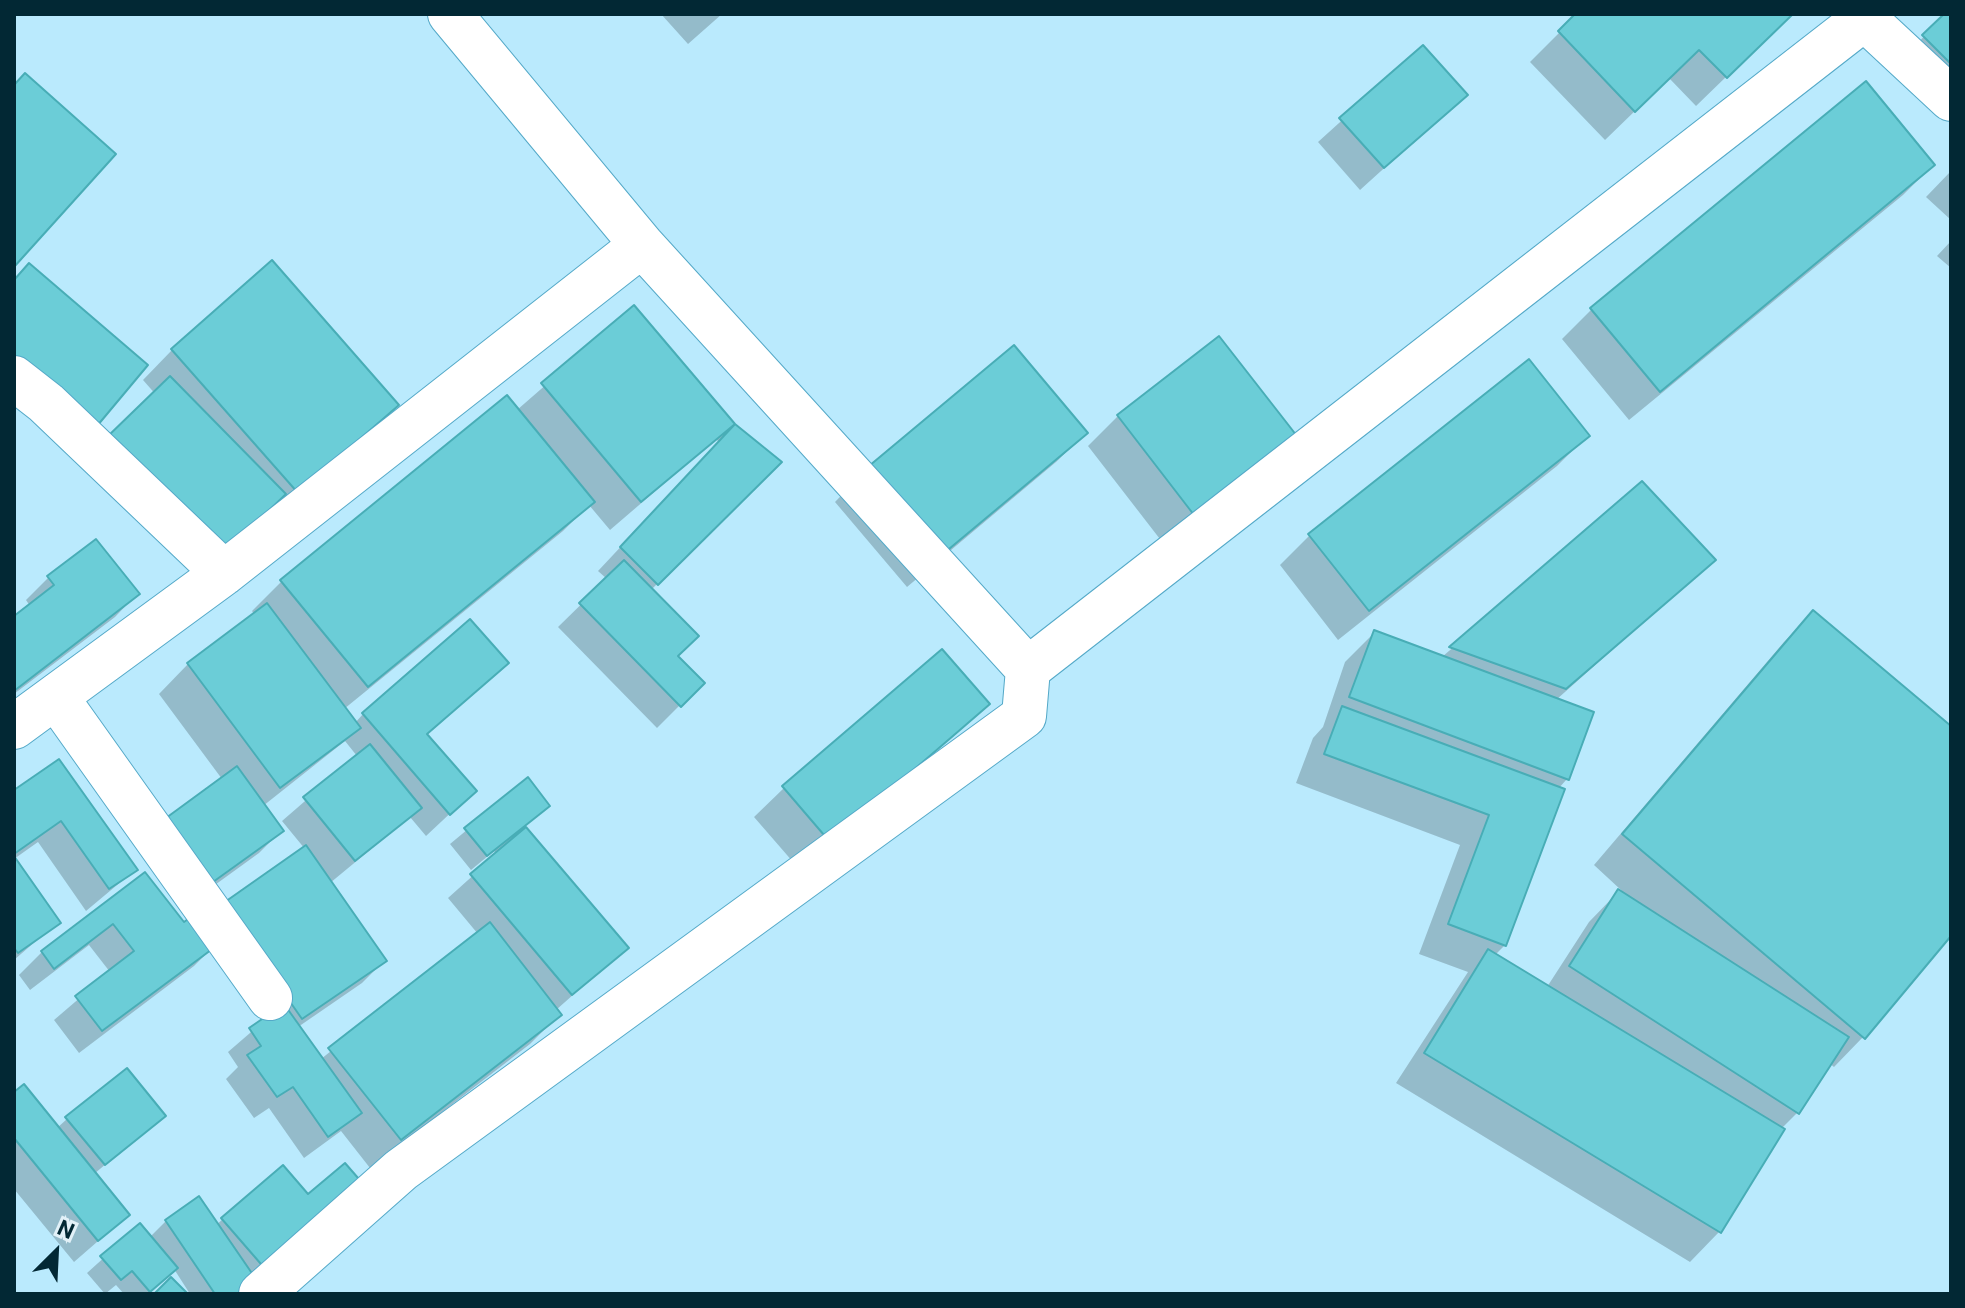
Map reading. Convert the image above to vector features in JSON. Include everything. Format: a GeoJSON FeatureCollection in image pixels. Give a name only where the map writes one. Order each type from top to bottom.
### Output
{"type":"FeatureCollection","features":[{"type":"Feature","properties":{"kind":"street"},"geometry":{"type":"LineString","coordinates":[[261,1294],[401,1170],[1024,716],[1028,669],[642,245],[450,14]]}},
{"type":"Feature","properties":{"kind":"street"},"geometry":{"type":"LineString","coordinates":[[1028,669],[1867,16],[1951,99]]}},
{"type":"Feature","properties":{"kind":"street"},"geometry":{"type":"LineString","coordinates":[[14,727],[224,573],[642,245]]}},
{"type":"Feature","properties":{"kind":"street"},"geometry":{"type":"LineString","coordinates":[[14,378],[46,403],[224,573]]}},
{"type":"Feature","properties":{"kind":"street"},"geometry":{"type":"LineString","coordinates":[[56,697],[270,998]]}},
{"type":"Feature","properties":{"kind":"building"},"geometry":{"type":"Polygon","coordinates":[[[1575,14],[1793,14],[1727,78],[1699,50],[1635,112],[1558,31],[1575,14]]]}},
{"type":"Feature","properties":{"kind":"building"},"geometry":{"type":"Polygon","coordinates":[[[1944,14],[1951,14],[1951,64],[1922,35],[1944,14]]]}},
{"type":"Feature","properties":{"kind":"building"},"geometry":{"type":"Polygon","coordinates":[[[1423,45],[1468,95],[1384,168],[1339,118],[1423,45]]]}},
{"type":"Feature","properties":{"kind":"building"},"geometry":{"type":"Polygon","coordinates":[[[25,73],[116,154],[14,267],[14,85],[25,73]]]}},
{"type":"Feature","properties":{"kind":"building"},"geometry":{"type":"Polygon","coordinates":[[[1866,81],[1935,165],[1660,392],[1590,308],[1866,81]]]}},
{"type":"Feature","properties":{"kind":"building"},"geometry":{"type":"Polygon","coordinates":[[[272,260],[399,405],[298,493],[171,349],[272,260]]]}},
{"type":"Feature","properties":{"kind":"building"},"geometry":{"type":"Polygon","coordinates":[[[29,263],[148,365],[97,426],[14,356],[14,280],[29,263]]]}},
{"type":"Feature","properties":{"kind":"building"},"geometry":{"type":"Polygon","coordinates":[[[634,305],[735,424],[641,502],[541,383],[634,305]]]}},
{"type":"Feature","properties":{"kind":"building"},"geometry":{"type":"Polygon","coordinates":[[[1219,336],[1297,436],[1194,515],[1117,415],[1219,336]]]}},
{"type":"Feature","properties":{"kind":"building"},"geometry":{"type":"Polygon","coordinates":[[[1014,345],[1088,433],[937,559],[863,471],[1014,345]]]}},
{"type":"Feature","properties":{"kind":"building"},"geometry":{"type":"Polygon","coordinates":[[[1529,359],[1590,436],[1369,611],[1308,534],[1529,359]]]}},
{"type":"Feature","properties":{"kind":"building"},"geometry":{"type":"Polygon","coordinates":[[[170,376],[286,494],[222,556],[106,438],[170,376]]]}},
{"type":"Feature","properties":{"kind":"building"},"geometry":{"type":"Polygon","coordinates":[[[507,395],[595,502],[368,687],[280,580],[507,395]]]}},
{"type":"Feature","properties":{"kind":"building"},"geometry":{"type":"Polygon","coordinates":[[[735,424],[782,462],[658,585],[620,547],[735,424]]]}},
{"type":"Feature","properties":{"kind":"building"},"geometry":{"type":"Polygon","coordinates":[[[1642,481],[1716,560],[1566,689],[1449,647],[1642,481]]]}},
{"type":"Feature","properties":{"kind":"building"},"geometry":{"type":"Polygon","coordinates":[[[96,539],[140,594],[14,691],[14,616],[54,585],[47,576],[96,539]]]}},
{"type":"Feature","properties":{"kind":"building"},"geometry":{"type":"Polygon","coordinates":[[[624,560],[699,636],[678,656],[705,683],[681,707],[579,603],[624,560]]]}},
{"type":"Feature","properties":{"kind":"building"},"geometry":{"type":"Polygon","coordinates":[[[267,603],[361,728],[280,788],[187,663],[267,603]]]}},
{"type":"Feature","properties":{"kind":"building"},"geometry":{"type":"Polygon","coordinates":[[[1813,610],[1951,726],[1951,936],[1865,1039],[1622,834],[1813,610]]]}},
{"type":"Feature","properties":{"kind":"building"},"geometry":{"type":"Polygon","coordinates":[[[470,619],[509,663],[427,734],[477,791],[450,815],[362,713],[470,619]]]}},
{"type":"Feature","properties":{"kind":"building"},"geometry":{"type":"Polygon","coordinates":[[[1374,630],[1594,712],[1569,780],[1349,697],[1374,630]]]}},
{"type":"Feature","properties":{"kind":"building"},"geometry":{"type":"Polygon","coordinates":[[[942,649],[990,704],[830,842],[782,786],[942,649]]]}},
{"type":"Feature","properties":{"kind":"building"},"geometry":{"type":"Polygon","coordinates":[[[1342,706],[1565,789],[1506,946],[1448,924],[1489,815],[1324,754],[1342,706]]]}},
{"type":"Feature","properties":{"kind":"building"},"geometry":{"type":"Polygon","coordinates":[[[370,744],[422,808],[355,861],[303,797],[370,744]]]}},
{"type":"Feature","properties":{"kind":"building"},"geometry":{"type":"Polygon","coordinates":[[[59,759],[138,870],[109,889],[61,821],[14,854],[14,790],[59,759]]]}},
{"type":"Feature","properties":{"kind":"building"},"geometry":{"type":"Polygon","coordinates":[[[237,766],[284,831],[213,882],[166,818],[237,766]]]}},
{"type":"Feature","properties":{"kind":"building"},"geometry":{"type":"Polygon","coordinates":[[[528,777],[550,806],[487,856],[464,828],[528,777]]]}},
{"type":"Feature","properties":{"kind":"building"},"geometry":{"type":"Polygon","coordinates":[[[526,827],[629,948],[572,995],[470,874],[526,827]]]}},
{"type":"Feature","properties":{"kind":"building"},"geometry":{"type":"Polygon","coordinates":[[[306,845],[387,961],[302,1019],[222,904],[306,845]]]}},
{"type":"Feature","properties":{"kind":"building"},"geometry":{"type":"Polygon","coordinates":[[[14,856],[61,923],[18,953],[14,948],[14,856]]]}},
{"type":"Feature","properties":{"kind":"building"},"geometry":{"type":"Polygon","coordinates":[[[145,872],[184,922],[196,913],[219,944],[102,1031],[75,996],[134,951],[113,924],[54,969],[41,951],[145,872]]]}},
{"type":"Feature","properties":{"kind":"building"},"geometry":{"type":"Polygon","coordinates":[[[1618,889],[1849,1037],[1799,1114],[1569,966],[1618,889]]]}},
{"type":"Feature","properties":{"kind":"building"},"geometry":{"type":"Polygon","coordinates":[[[490,922],[562,1015],[401,1140],[328,1048],[490,922]]]}},
{"type":"Feature","properties":{"kind":"building"},"geometry":{"type":"Polygon","coordinates":[[[1488,949],[1785,1129],[1721,1233],[1424,1053],[1488,949]]]}},
{"type":"Feature","properties":{"kind":"building"},"geometry":{"type":"Polygon","coordinates":[[[284,1004],[362,1113],[328,1137],[293,1087],[277,1097],[247,1055],[261,1046],[249,1028],[284,1004]]]}},
{"type":"Feature","properties":{"kind":"building"},"geometry":{"type":"Polygon","coordinates":[[[127,1068],[166,1116],[105,1165],[65,1117],[127,1068]]]}},
{"type":"Feature","properties":{"kind":"building"},"geometry":{"type":"Polygon","coordinates":[[[24,1084],[130,1215],[98,1241],[14,1138],[14,1092],[24,1084]]]}},
{"type":"Feature","properties":{"kind":"building"},"geometry":{"type":"Polygon","coordinates":[[[345,1163],[365,1186],[267,1271],[221,1218],[283,1165],[308,1194],[345,1163]]]}},
{"type":"Feature","properties":{"kind":"building"},"geometry":{"type":"Polygon","coordinates":[[[199,1196],[260,1285],[247,1294],[215,1294],[165,1220],[199,1196]]]}},
{"type":"Feature","properties":{"kind":"building"},"geometry":{"type":"Polygon","coordinates":[[[140,1223],[178,1268],[150,1292],[132,1271],[121,1280],[100,1256],[140,1223]]]}},
{"type":"Feature","properties":{"kind":"building"},"geometry":{"type":"Polygon","coordinates":[[[171,1277],[188,1294],[154,1294],[171,1277]]]}}]}
